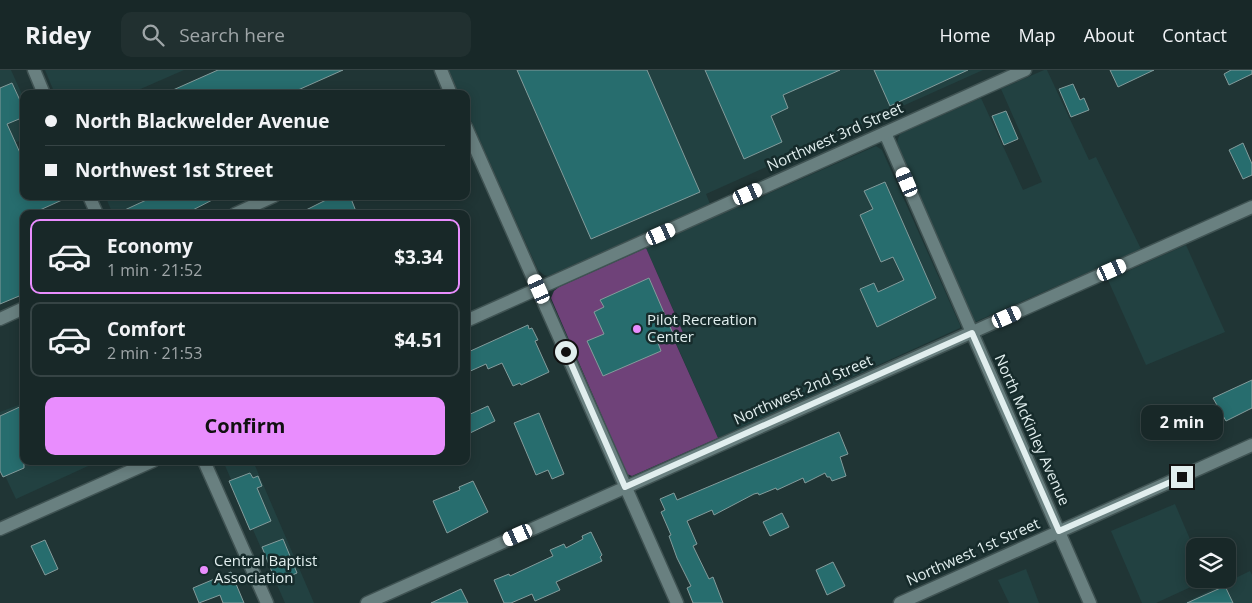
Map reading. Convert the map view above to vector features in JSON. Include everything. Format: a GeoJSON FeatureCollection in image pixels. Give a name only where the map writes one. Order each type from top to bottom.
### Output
{"type":"FeatureCollection","features":[{"type":"Feature","properties":{"kind":"street"},"geometry":{"type":"LineString","coordinates":[[34,70],[42,90]]}},
{"type":"Feature","properties":{"kind":"street"},"geometry":{"type":"LineString","coordinates":[[441,70],[449,90]]}},
{"type":"Feature","properties":{"kind":"street","name":"Northwest 3rd Street"},"geometry":{"type":"LineString","coordinates":[[470,319],[1026,70]]}},
{"type":"Feature","properties":{"kind":"street","name":"North McKinley Avenue"},"geometry":{"type":"LineString","coordinates":[[885,132],[1090,603]]}},
{"type":"Feature","properties":{"kind":"street"},"geometry":{"type":"LineString","coordinates":[[470,136],[676,603]]}},
{"type":"Feature","properties":{"kind":"street"},"geometry":{"type":"LineString","coordinates":[[244,210],[265,200]]}},
{"type":"Feature","properties":{"kind":"street","name":"Northwest 2nd Street"},"geometry":{"type":"LineString","coordinates":[[367,603],[1252,208]]}},
{"type":"Feature","properties":{"kind":"street"},"geometry":{"type":"LineString","coordinates":[[0,319],[20,310]]}},
{"type":"Feature","properties":{"kind":"street","name":"Northwest 1st Street"},"geometry":{"type":"LineString","coordinates":[[900,603],[1252,445]]}},
{"type":"Feature","properties":{"kind":"street"},"geometry":{"type":"LineString","coordinates":[[0,529],[144,465]]}},
{"type":"Feature","properties":{"kind":"street"},"geometry":{"type":"LineString","coordinates":[[206,465],[267,603]]}},
{"type":"Feature","properties":{"kind":"shaded area"},"geometry":{"type":"Polygon","coordinates":[[[0,70],[11,70],[20,90],[20,141],[0,149],[0,70]]]}},
{"type":"Feature","properties":{"kind":"shaded area"},"geometry":{"type":"Polygon","coordinates":[[[45,70],[184,70],[138,90],[53,90],[45,70]]]}},
{"type":"Feature","properties":{"kind":"shaded area"},"geometry":{"type":"Polygon","coordinates":[[[449,70],[983,70],[706,194],[710,204],[548,276],[538,270],[470,118],[470,90],[457,90],[449,70]]]}},
{"type":"Feature","properties":{"kind":"shaded area"},"geometry":{"type":"Polygon","coordinates":[[[1047,70],[1089,160],[1096,157],[1141,249],[975,322],[898,148],[898,139],[900,134],[981,98],[1023,190],[1042,182],[1001,89],[1047,70]]]}},
{"type":"Feature","properties":{"kind":"shaded area"},"geometry":{"type":"Polygon","coordinates":[[[876,146],[882,150],[960,328],[718,438],[675,341],[685,336],[646,248],[876,146]]]}},
{"type":"Feature","properties":{"kind":"shaded area"},"geometry":{"type":"Polygon","coordinates":[[[107,200],[140,200],[143,210],[111,210],[107,200]]]}},
{"type":"Feature","properties":{"kind":"shaded area"},"geometry":{"type":"Polygon","coordinates":[[[1186,245],[1225,332],[1146,365],[1108,280],[1186,245]]]}},
{"type":"Feature","properties":{"kind":"shaded area"},"geometry":{"type":"Polygon","coordinates":[[[646,248],[685,337],[675,342],[718,438],[632,476],[627,474],[551,298],[554,291],[559,287],[646,248]]]}},
{"type":"Feature","properties":{"kind":"shaded area"},"geometry":{"type":"Polygon","coordinates":[[[20,404],[20,465],[90,465],[16,499],[0,465],[0,412],[20,404]]]}},
{"type":"Feature","properties":{"kind":"shaded area"},"geometry":{"type":"Polygon","coordinates":[[[225,465],[255,465],[314,603],[285,603],[225,465]]]}},
{"type":"Feature","properties":{"kind":"shaded area"},"geometry":{"type":"Polygon","coordinates":[[[1175,504],[1189,538],[1186,538],[1186,588],[1188,588],[1156,603],[1142,603],[1111,531],[1175,504]]]}},
{"type":"Feature","properties":{"kind":"shaded area"},"geometry":{"type":"Polygon","coordinates":[[[1026,569],[1039,603],[1009,603],[998,580],[1026,569]]]}},
{"type":"Feature","properties":{"kind":"shaded area"},"geometry":{"type":"Polygon","coordinates":[[[1250,571],[1252,575],[1252,603],[1184,603],[1215,588],[1236,588],[1236,578],[1250,571]]]}},
{"type":"Feature","properties":{"kind":"building"},"geometry":{"type":"Polygon","coordinates":[[[218,70],[343,70],[298,90],[173,90],[218,70]]]}},
{"type":"Feature","properties":{"kind":"building"},"geometry":{"type":"Polygon","coordinates":[[[517,70],[647,70],[700,192],[591,239],[517,70]]]}},
{"type":"Feature","properties":{"kind":"building"},"geometry":{"type":"Polygon","coordinates":[[[705,70],[840,70],[783,95],[788,108],[771,116],[782,142],[744,159],[705,70]]]}},
{"type":"Feature","properties":{"kind":"building"},"geometry":{"type":"Polygon","coordinates":[[[874,70],[968,70],[890,106],[874,70]]]}},
{"type":"Feature","properties":{"kind":"building"},"geometry":{"type":"Polygon","coordinates":[[[1110,70],[1154,70],[1118,87],[1110,70]]]}},
{"type":"Feature","properties":{"kind":"building"},"geometry":{"type":"Polygon","coordinates":[[[1231,70],[1252,70],[1252,74],[1229,85],[1224,74],[1231,70]]]}},
{"type":"Feature","properties":{"kind":"building"},"geometry":{"type":"Polygon","coordinates":[[[12,83],[20,100],[20,119],[7,124],[20,153],[20,200],[62,200],[40,210],[20,210],[20,296],[0,304],[0,88],[12,83]]]}},
{"type":"Feature","properties":{"kind":"building"},"geometry":{"type":"Polygon","coordinates":[[[1073,84],[1080,100],[1084,98],[1089,110],[1071,117],[1059,89],[1073,84]]]}},
{"type":"Feature","properties":{"kind":"building"},"geometry":{"type":"Polygon","coordinates":[[[1006,111],[1018,139],[1004,145],[992,116],[1006,111]]]}},
{"type":"Feature","properties":{"kind":"building"},"geometry":{"type":"Polygon","coordinates":[[[1243,143],[1252,164],[1252,175],[1243,179],[1229,150],[1243,143]]]}},
{"type":"Feature","properties":{"kind":"building"},"geometry":{"type":"Polygon","coordinates":[[[885,182],[936,298],[877,327],[860,289],[874,283],[878,292],[904,280],[893,257],[881,262],[860,215],[873,209],[864,191],[885,182]]]}},
{"type":"Feature","properties":{"kind":"building"},"geometry":{"type":"Polygon","coordinates":[[[146,200],[212,200],[193,210],[125,210],[146,200]]]}},
{"type":"Feature","properties":{"kind":"building"},"geometry":{"type":"Polygon","coordinates":[[[326,200],[352,200],[355,210],[306,210],[326,200]]]}},
{"type":"Feature","properties":{"kind":"building","name":"Pilot Recreation Center"},"geometry":{"type":"Polygon","coordinates":[[[649,278],[674,336],[658,343],[661,351],[603,376],[587,341],[604,334],[594,312],[604,307],[600,300],[649,278]]]}},
{"type":"Feature","properties":{"kind":"building"},"geometry":{"type":"Polygon","coordinates":[[[528,325],[529,329],[532,328],[538,340],[535,341],[549,372],[521,385],[520,383],[513,386],[502,363],[488,369],[486,364],[470,371],[470,351],[528,325]]]}},
{"type":"Feature","properties":{"kind":"building"},"geometry":{"type":"Polygon","coordinates":[[[1252,380],[1252,408],[1226,421],[1213,398],[1252,380]]]}},
{"type":"Feature","properties":{"kind":"building"},"geometry":{"type":"Polygon","coordinates":[[[488,406],[495,421],[470,433],[470,414],[488,406]]]}},
{"type":"Feature","properties":{"kind":"building"},"geometry":{"type":"Polygon","coordinates":[[[20,407],[20,465],[24,465],[24,468],[3,477],[0,471],[0,416],[20,407]]]}},
{"type":"Feature","properties":{"kind":"building"},"geometry":{"type":"Polygon","coordinates":[[[539,413],[564,474],[552,479],[548,470],[536,475],[514,423],[539,413]]]}},
{"type":"Feature","properties":{"kind":"building"},"geometry":{"type":"Polygon","coordinates":[[[839,432],[848,454],[840,457],[846,476],[832,481],[825,473],[805,483],[803,478],[777,490],[776,488],[759,495],[758,493],[754,494],[714,515],[712,510],[687,521],[697,544],[693,546],[709,579],[713,577],[723,603],[693,603],[687,588],[691,586],[677,558],[669,536],[671,535],[661,512],[665,510],[660,499],[674,493],[677,500],[839,432]]]}},
{"type":"Feature","properties":{"kind":"building"},"geometry":{"type":"Polygon","coordinates":[[[250,473],[253,478],[258,476],[262,486],[257,488],[271,521],[250,530],[229,481],[250,473]]]}},
{"type":"Feature","properties":{"kind":"building"},"geometry":{"type":"Polygon","coordinates":[[[473,481],[488,512],[447,533],[433,501],[460,490],[459,487],[473,481]]]}},
{"type":"Feature","properties":{"kind":"building"},"geometry":{"type":"Polygon","coordinates":[[[782,513],[789,527],[770,536],[763,522],[782,513]]]}},
{"type":"Feature","properties":{"kind":"building"},"geometry":{"type":"Polygon","coordinates":[[[591,532],[602,555],[600,557],[602,561],[556,582],[560,590],[535,601],[532,594],[511,603],[504,603],[494,580],[509,574],[510,576],[553,556],[550,550],[564,544],[566,548],[583,539],[582,536],[591,532]]]}},
{"type":"Feature","properties":{"kind":"building"},"geometry":{"type":"Polygon","coordinates":[[[283,539],[297,573],[276,582],[262,547],[283,539]]]}},
{"type":"Feature","properties":{"kind":"building"},"geometry":{"type":"Polygon","coordinates":[[[45,540],[58,569],[45,575],[31,546],[45,540]]]}},
{"type":"Feature","properties":{"kind":"building"},"geometry":{"type":"Polygon","coordinates":[[[833,562],[845,586],[827,595],[816,570],[833,562]]]}},
{"type":"Feature","properties":{"kind":"building"},"geometry":{"type":"Polygon","coordinates":[[[231,572],[244,603],[223,603],[220,595],[199,603],[193,588],[231,572]]]}},
{"type":"Feature","properties":{"kind":"building"},"geometry":{"type":"Polygon","coordinates":[[[1221,588],[1226,588],[1233,603],[1187,603],[1221,588]]]}},
{"type":"Feature","properties":{"kind":"building"},"geometry":{"type":"Polygon","coordinates":[[[461,589],[468,603],[431,603],[461,589]]]}},
{"type":"Feature","properties":{"kind":"place","name":"Pilot Recreation Center"},"geometry":{"type":"Point","coordinates":[637,329]}},
{"type":"Feature","properties":{"kind":"place","name":"Central Baptist Association"},"geometry":{"type":"Point","coordinates":[204,570]}},
{"type":"Feature","properties":{"kind":"route"},"geometry":{"type":"LineString","coordinates":[[566,352],[625,487],[972,333],[1059,531],[1182,477]]}}]}
